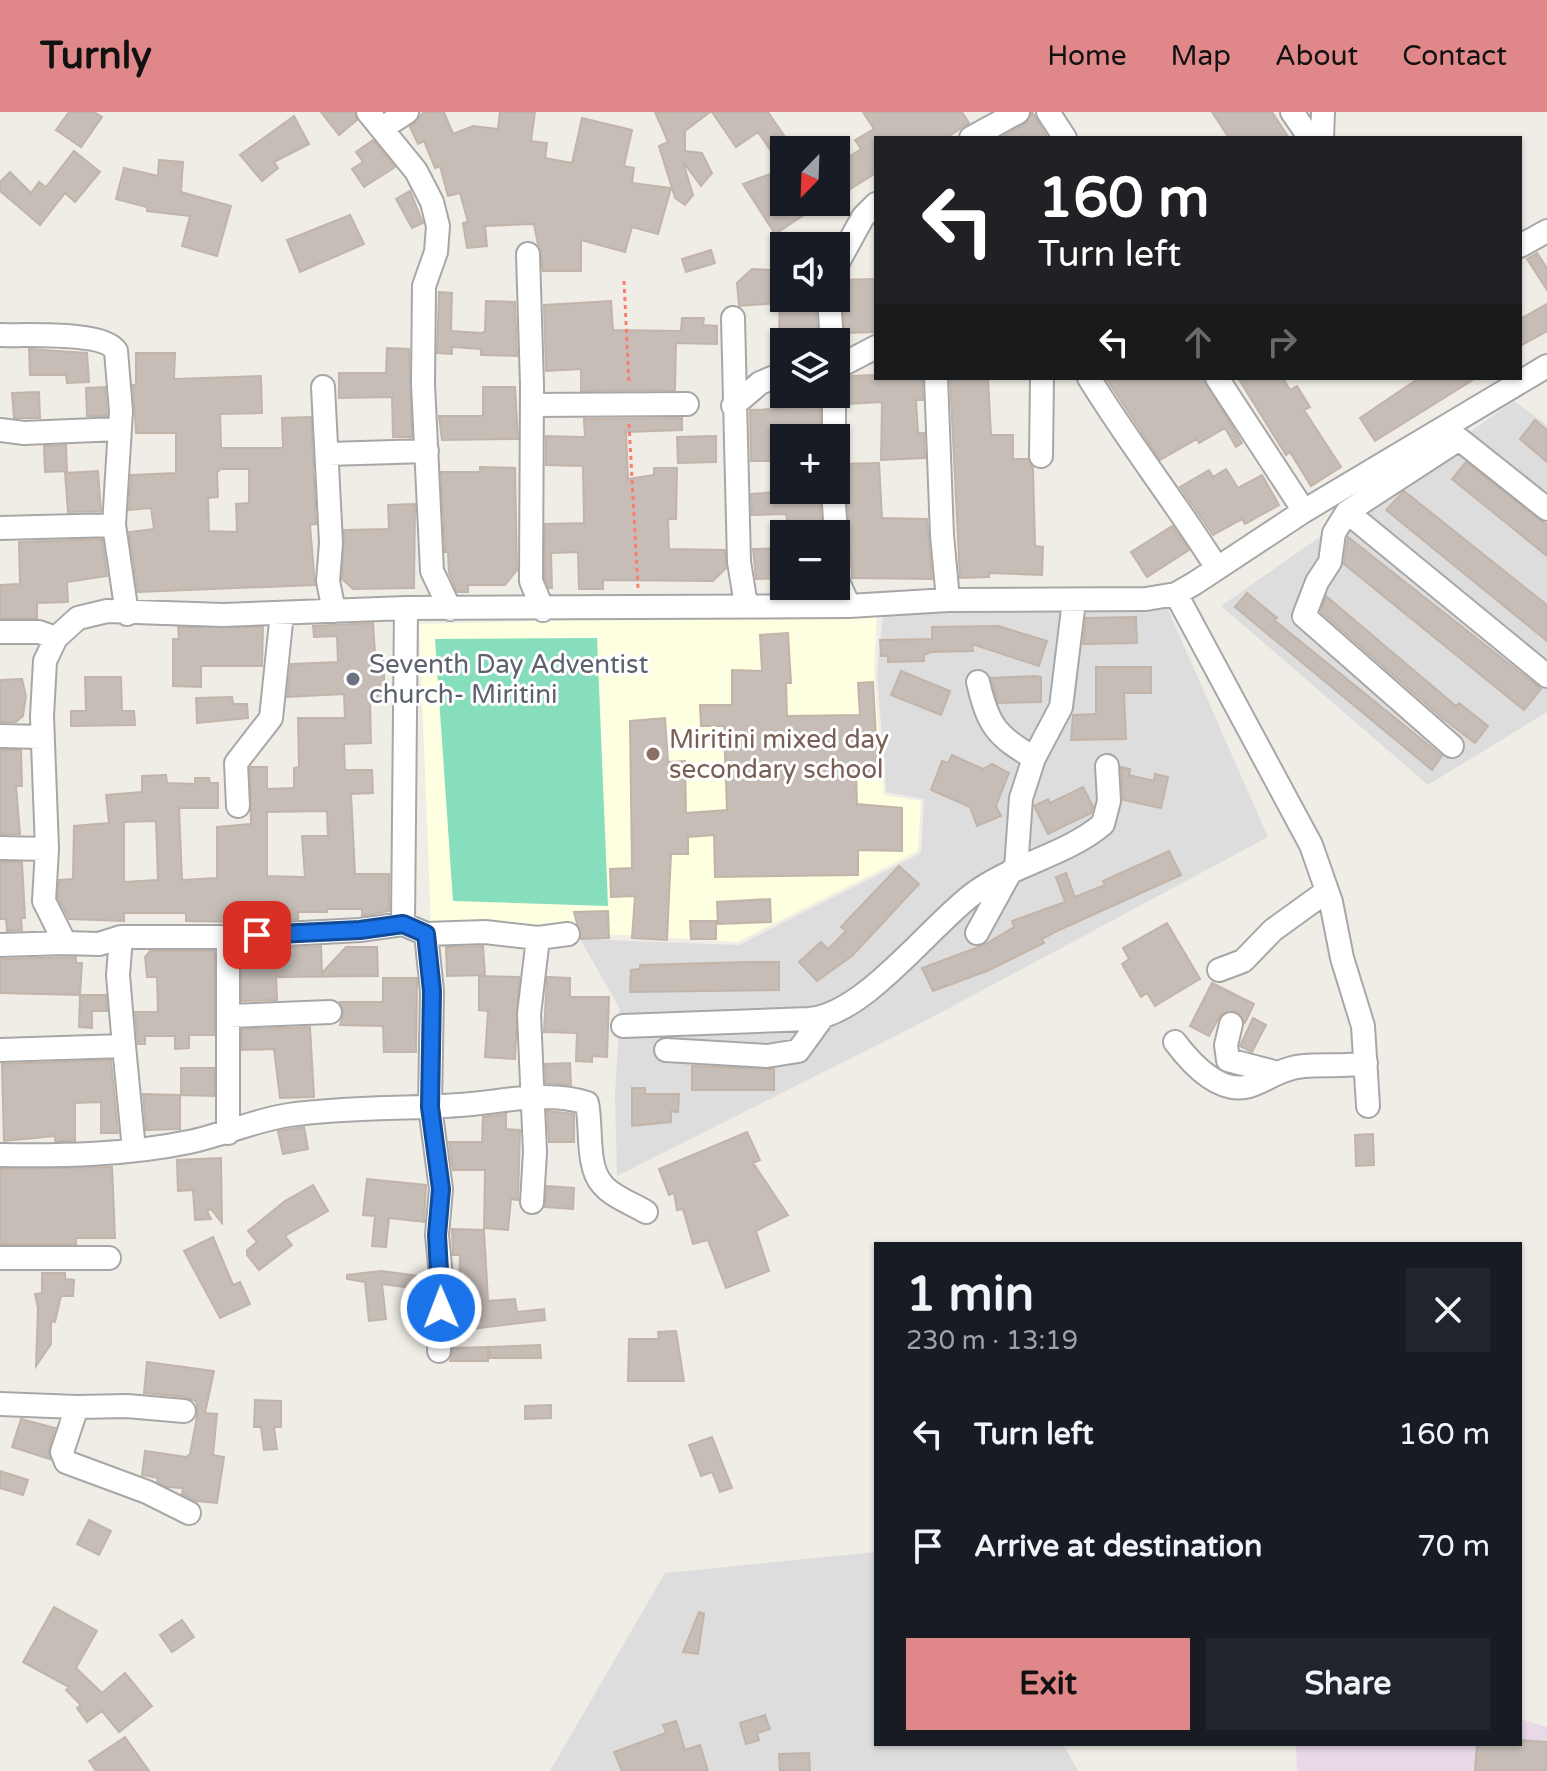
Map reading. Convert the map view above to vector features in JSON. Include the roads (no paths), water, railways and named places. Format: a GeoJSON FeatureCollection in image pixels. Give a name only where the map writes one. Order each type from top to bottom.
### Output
{"type":"FeatureCollection","features":[{"type":"Feature","properties":{"kind":"street"},"geometry":{"type":"LineString","coordinates":[[407,112],[376,120],[416,171],[432,202],[438,226],[436,252],[424,286],[422,316],[432,571],[450,609]]}},
{"type":"Feature","properties":{"kind":"street"},"geometry":{"type":"LineString","coordinates":[[975,136],[1018,112]]}},
{"type":"Feature","properties":{"kind":"street"},"geometry":{"type":"LineString","coordinates":[[1048,112],[1064,136]]}},
{"type":"Feature","properties":{"kind":"street"},"geometry":{"type":"LineString","coordinates":[[1292,112],[1309,136]]}},
{"type":"Feature","properties":{"kind":"street"},"geometry":{"type":"LineString","coordinates":[[1322,136],[1323,112]]}},
{"type":"Feature","properties":{"kind":"street"},"geometry":{"type":"LineString","coordinates":[[850,241],[863,217],[874,206]]}},
{"type":"Feature","properties":{"kind":"street"},"geometry":{"type":"LineString","coordinates":[[1522,245],[1547,231]]}},
{"type":"Feature","properties":{"kind":"street"},"geometry":{"type":"LineString","coordinates":[[528,254],[532,405],[531,581],[543,610]]}},
{"type":"Feature","properties":{"kind":"street"},"geometry":{"type":"LineString","coordinates":[[733,318],[739,562],[746,605]]}},
{"type":"Feature","properties":{"kind":"street"},"geometry":{"type":"LineString","coordinates":[[0,335],[97,339],[112,345],[119,359],[114,525],[127,614]]}},
{"type":"Feature","properties":{"kind":"street"},"geometry":{"type":"LineString","coordinates":[[850,361],[874,348]]}},
{"type":"Feature","properties":{"kind":"street"},"geometry":{"type":"LineString","coordinates":[[1452,746],[1304,616],[1317,582],[1330,562],[1334,533],[1347,512],[1383,477],[1457,418],[1547,366]]}},
{"type":"Feature","properties":{"kind":"street"},"geometry":{"type":"LineString","coordinates":[[733,406],[760,383],[770,379]]}},
{"type":"Feature","properties":{"kind":"street"},"geometry":{"type":"LineString","coordinates":[[936,380],[942,535],[948,600]]}},
{"type":"Feature","properties":{"kind":"street"},"geometry":{"type":"LineString","coordinates":[[1041,456],[1042,380]]}},
{"type":"Feature","properties":{"kind":"street"},"geometry":{"type":"LineString","coordinates":[[1090,380],[1145,467],[1186,518],[1217,568]]}},
{"type":"Feature","properties":{"kind":"street"},"geometry":{"type":"LineString","coordinates":[[1218,380],[1304,511]]}},
{"type":"Feature","properties":{"kind":"street"},"geometry":{"type":"LineString","coordinates":[[323,387],[331,543],[328,581],[334,611]]}},
{"type":"Feature","properties":{"kind":"street"},"geometry":{"type":"LineString","coordinates":[[532,405],[687,404]]}},
{"type":"Feature","properties":{"kind":"street"},"geometry":{"type":"LineString","coordinates":[[0,430],[24,433],[119,429]]}},
{"type":"Feature","properties":{"kind":"street"},"geometry":{"type":"LineString","coordinates":[[65,943],[44,901],[47,849],[42,737],[45,661],[56,638],[78,618],[107,611],[127,614],[406,608],[543,610],[849,606],[948,600],[1146,599],[1176,594],[1304,511],[1383,477],[1459,439],[1547,509]]}},
{"type":"Feature","properties":{"kind":"street"},"geometry":{"type":"LineString","coordinates":[[328,454],[427,451]]}},
{"type":"Feature","properties":{"kind":"street"},"geometry":{"type":"LineString","coordinates":[[1347,512],[1547,676]]}},
{"type":"Feature","properties":{"kind":"street"},"geometry":{"type":"LineString","coordinates":[[0,528],[114,525]]}},
{"type":"Feature","properties":{"kind":"street"},"geometry":{"type":"LineString","coordinates":[[1176,594],[1291,806],[1327,891],[1363,1026],[1368,1106]]}},
{"type":"Feature","properties":{"kind":"street"},"geometry":{"type":"LineString","coordinates":[[846,600],[849,606]]}},
{"type":"Feature","properties":{"kind":"street"},"geometry":{"type":"LineString","coordinates":[[977,933],[1013,870],[1021,798],[1034,758],[1061,707],[1074,601]]}},
{"type":"Feature","properties":{"kind":"street"},"geometry":{"type":"LineString","coordinates":[[403,924],[406,608]]}},
{"type":"Feature","properties":{"kind":"street"},"geometry":{"type":"LineString","coordinates":[[238,806],[236,763],[271,718],[282,613]]}},
{"type":"Feature","properties":{"kind":"street"},"geometry":{"type":"LineString","coordinates":[[0,632],[39,632],[56,638]]}},
{"type":"Feature","properties":{"kind":"street"},"geometry":{"type":"LineString","coordinates":[[978,682],[989,722],[1006,742],[1034,758]]}},
{"type":"Feature","properties":{"kind":"street"},"geometry":{"type":"LineString","coordinates":[[0,736],[42,737]]}},
{"type":"Feature","properties":{"kind":"street"},"geometry":{"type":"LineString","coordinates":[[666,1050],[767,1056],[798,1051],[822,1018],[871,988],[973,894],[1013,870],[1072,846],[1103,824],[1109,801],[1107,766]]}},
{"type":"Feature","properties":{"kind":"street"},"geometry":{"type":"LineString","coordinates":[[0,848],[47,849]]}},
{"type":"Feature","properties":{"kind":"street"},"geometry":{"type":"LineString","coordinates":[[1219,970],[1243,961],[1273,930],[1327,891]]}},
{"type":"Feature","properties":{"kind":"street"},"geometry":{"type":"LineString","coordinates":[[0,945],[99,944],[121,937],[228,937],[360,930],[403,924],[426,934],[485,932],[538,938],[568,934]]}},
{"type":"Feature","properties":{"kind":"street"},"geometry":{"type":"LineString","coordinates":[[426,934],[432,991],[430,1107],[441,1189],[437,1235],[442,1287],[439,1351]]}},
{"type":"Feature","properties":{"kind":"street"},"geometry":{"type":"LineString","coordinates":[[121,937],[118,975],[134,1150]]}},
{"type":"Feature","properties":{"kind":"street"},"geometry":{"type":"LineString","coordinates":[[228,937],[228,1133]]}},
{"type":"Feature","properties":{"kind":"street"},"geometry":{"type":"LineString","coordinates":[[532,1202],[535,1152],[529,1014],[538,938]]}},
{"type":"Feature","properties":{"kind":"street"},"geometry":{"type":"LineString","coordinates":[[228,1016],[330,1012]]}},
{"type":"Feature","properties":{"kind":"street"},"geometry":{"type":"LineString","coordinates":[[623,1026],[822,1018]]}},
{"type":"Feature","properties":{"kind":"street"},"geometry":{"type":"LineString","coordinates":[[1231,1024],[1226,1045],[1228,1060],[1274,1072]]}},
{"type":"Feature","properties":{"kind":"street"},"geometry":{"type":"LineString","coordinates":[[1175,1042],[1191,1063],[1226,1086],[1247,1087],[1274,1072],[1304,1066],[1340,1068],[1366,1063]]}},
{"type":"Feature","properties":{"kind":"street"},"geometry":{"type":"LineString","coordinates":[[0,1050],[124,1046]]}},
{"type":"Feature","properties":{"kind":"street"},"geometry":{"type":"LineString","coordinates":[[0,1155],[75,1157],[134,1150],[228,1133],[286,1115],[430,1107],[533,1096],[569,1098],[587,1103],[592,1127],[591,1161],[602,1185],[646,1212]]}},
{"type":"Feature","properties":{"kind":"street"},"geometry":{"type":"LineString","coordinates":[[0,1258],[109,1258]]}},
{"type":"Feature","properties":{"kind":"street"},"geometry":{"type":"LineString","coordinates":[[0,1404],[127,1406],[184,1411]]}},
{"type":"Feature","properties":{"kind":"street"},"geometry":{"type":"LineString","coordinates":[[77,1407],[62,1452],[66,1462],[147,1492],[189,1513]]}},
{"type":"Feature","properties":{"kind":"place","name":"Seventh Day Adventist church- Miritini"},"geometry":{"type":"Point","coordinates":[353,679]}},
{"type":"Feature","properties":{"kind":"place","name":"Miritini mixed day secondary school"},"geometry":{"type":"Point","coordinates":[653,754]}}]}
